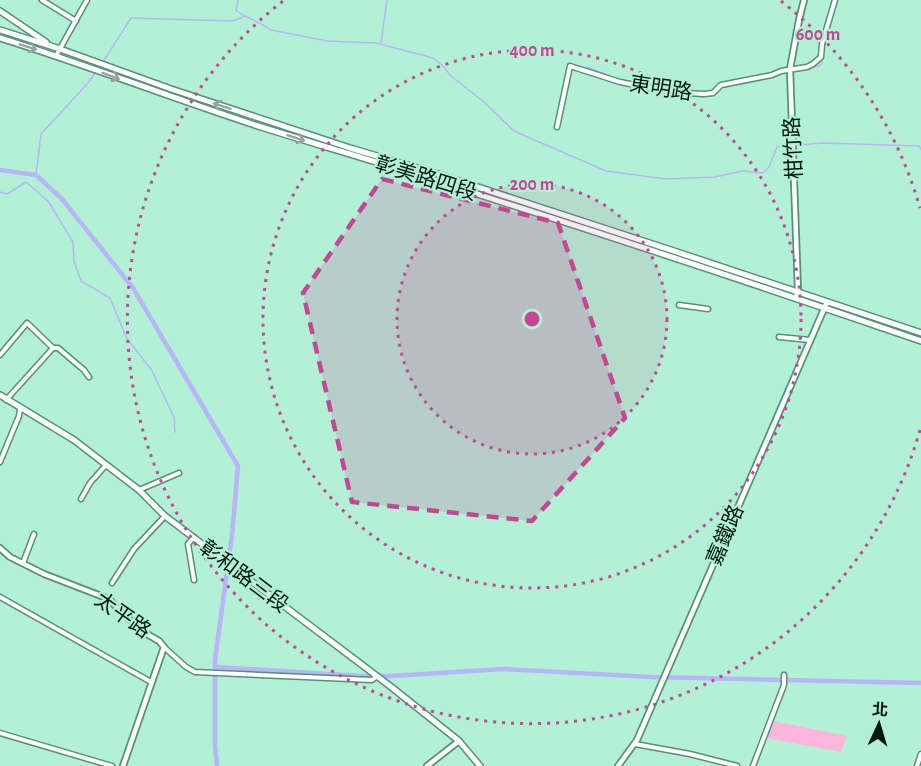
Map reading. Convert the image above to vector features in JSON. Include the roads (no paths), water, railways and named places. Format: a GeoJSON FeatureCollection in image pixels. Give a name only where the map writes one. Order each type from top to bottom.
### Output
{"type":"FeatureCollection","features":[{"type":"Feature","properties":{"kind":"main road"},"geometry":{"type":"LineString","coordinates":[[0,11],[49,45]]}},
{"type":"Feature","properties":{"kind":"main road"},"geometry":{"type":"LineString","coordinates":[[0,30],[49,45]]}},
{"type":"Feature","properties":{"kind":"main road","name":"彰美路四段"},"geometry":{"type":"LineString","coordinates":[[0,38],[255,125],[797,295]]}},
{"type":"Feature","properties":{"kind":"main road","name":"彰美路四段"},"geometry":{"type":"LineString","coordinates":[[49,45],[171,89],[350,148],[438,174],[797,295]]}},
{"type":"Feature","properties":{"kind":"main road"},"geometry":{"type":"LineString","coordinates":[[169,96],[171,89]]}},
{"type":"Feature","properties":{"kind":"main road"},"geometry":{"type":"LineString","coordinates":[[255,125],[257,117]]}},
{"type":"Feature","properties":{"kind":"main road"},"geometry":{"type":"LineString","coordinates":[[797,295],[921,341]]}},
{"type":"Feature","properties":{"kind":"main road"},"geometry":{"type":"LineString","coordinates":[[826,305],[921,333]]}},
{"type":"Feature","properties":{"kind":"main road","name":"彰和路三段"},"geometry":{"type":"LineString","coordinates":[[0,395],[74,440],[139,490],[165,516],[459,741],[480,766]]}},
{"type":"Feature","properties":{"kind":"street"},"geometry":{"type":"LineString","coordinates":[[42,0],[76,21]]}},
{"type":"Feature","properties":{"kind":"street"},"geometry":{"type":"LineString","coordinates":[[56,56],[87,0]]}},
{"type":"Feature","properties":{"kind":"street","name":"柑竹路"},"geometry":{"type":"LineString","coordinates":[[797,295],[790,69],[804,0]]}},
{"type":"Feature","properties":{"kind":"street","name":"東明路"},"geometry":{"type":"LineString","coordinates":[[557,127],[570,66],[620,81],[670,92],[713,93],[721,85],[813,64],[821,57],[822,44],[835,0]]}},
{"type":"Feature","properties":{"kind":"street"},"geometry":{"type":"LineString","coordinates":[[679,305],[708,309]]}},
{"type":"Feature","properties":{"kind":"street","name":"嘉鐵路"},"geometry":{"type":"LineString","coordinates":[[618,766],[635,744],[826,305]]}},
{"type":"Feature","properties":{"kind":"street"},"geometry":{"type":"LineString","coordinates":[[0,355],[27,323],[53,348],[58,348],[84,370],[89,377]]}},
{"type":"Feature","properties":{"kind":"street"},"geometry":{"type":"LineString","coordinates":[[779,337],[810,340]]}},
{"type":"Feature","properties":{"kind":"street"},"geometry":{"type":"LineString","coordinates":[[6,400],[53,348]]}},
{"type":"Feature","properties":{"kind":"street"},"geometry":{"type":"LineString","coordinates":[[0,462],[20,409]]}},
{"type":"Feature","properties":{"kind":"street"},"geometry":{"type":"LineString","coordinates":[[81,499],[90,483],[106,465]]}},
{"type":"Feature","properties":{"kind":"street"},"geometry":{"type":"LineString","coordinates":[[139,490],[179,473]]}},
{"type":"Feature","properties":{"kind":"street"},"geometry":{"type":"LineString","coordinates":[[112,583],[134,549],[165,516]]}},
{"type":"Feature","properties":{"kind":"street"},"geometry":{"type":"LineString","coordinates":[[23,563],[34,534]]}},
{"type":"Feature","properties":{"kind":"street"},"geometry":{"type":"LineString","coordinates":[[194,537],[188,544],[194,580]]}},
{"type":"Feature","properties":{"kind":"street","name":"太平路"},"geometry":{"type":"LineString","coordinates":[[0,548],[10,557],[44,574],[109,599],[122,613],[147,634],[159,640],[164,647],[123,766]]}},
{"type":"Feature","properties":{"kind":"street"},"geometry":{"type":"LineString","coordinates":[[0,597],[151,682]]}},
{"type":"Feature","properties":{"kind":"street"},"geometry":{"type":"LineString","coordinates":[[164,647],[195,672],[372,680],[377,676]]}},
{"type":"Feature","properties":{"kind":"street"},"geometry":{"type":"LineString","coordinates":[[753,766],[784,684],[784,677]]}},
{"type":"Feature","properties":{"kind":"street"},"geometry":{"type":"LineString","coordinates":[[0,733],[112,766]]}},
{"type":"Feature","properties":{"kind":"street"},"geometry":{"type":"LineString","coordinates":[[427,766],[459,741]]}},
{"type":"Feature","properties":{"kind":"street"},"geometry":{"type":"LineString","coordinates":[[635,744],[690,754],[737,766]]}},
{"type":"Feature","properties":{"kind":"street"},"geometry":{"type":"LineString","coordinates":[[917,766],[921,754]]}},
{"type":"Feature","properties":{"kind":"waterway"},"geometry":{"type":"LineString","coordinates":[[238,0],[236,10],[244,16]]}},
{"type":"Feature","properties":{"kind":"waterway"},"geometry":{"type":"LineString","coordinates":[[381,43],[387,0]]}},
{"type":"Feature","properties":{"kind":"waterway"},"geometry":{"type":"LineString","coordinates":[[826,25],[832,0]]}},
{"type":"Feature","properties":{"kind":"waterway"},"geometry":{"type":"LineString","coordinates":[[103,62],[131,18],[233,21],[245,16],[271,30],[327,41],[376,43],[433,58],[514,131],[606,171],[666,179],[715,177],[742,171],[763,173],[769,167],[777,147],[823,143],[919,146],[921,149]]}},
{"type":"Feature","properties":{"kind":"waterway"},"geometry":{"type":"LineString","coordinates":[[811,67],[819,66],[822,60]]}},
{"type":"Feature","properties":{"kind":"waterway"},"geometry":{"type":"LineString","coordinates":[[36,175],[41,134],[88,83],[100,66]]}},
{"type":"Feature","properties":{"kind":"waterway"},"geometry":{"type":"LineString","coordinates":[[587,67],[617,79]]}},
{"type":"Feature","properties":{"kind":"waterway"},"geometry":{"type":"LineString","coordinates":[[0,170],[36,175],[62,199],[133,288],[238,466],[232,535],[215,660],[217,766]]}},
{"type":"Feature","properties":{"kind":"waterway"},"geometry":{"type":"LineString","coordinates":[[0,192],[7,194],[26,182],[48,201],[73,242],[74,261],[81,281],[110,298],[127,339],[151,369],[174,417],[175,432]]}},
{"type":"Feature","properties":{"kind":"waterway"},"geometry":{"type":"LineString","coordinates":[[216,667],[362,676],[503,669],[652,677],[921,683]]}}]}
